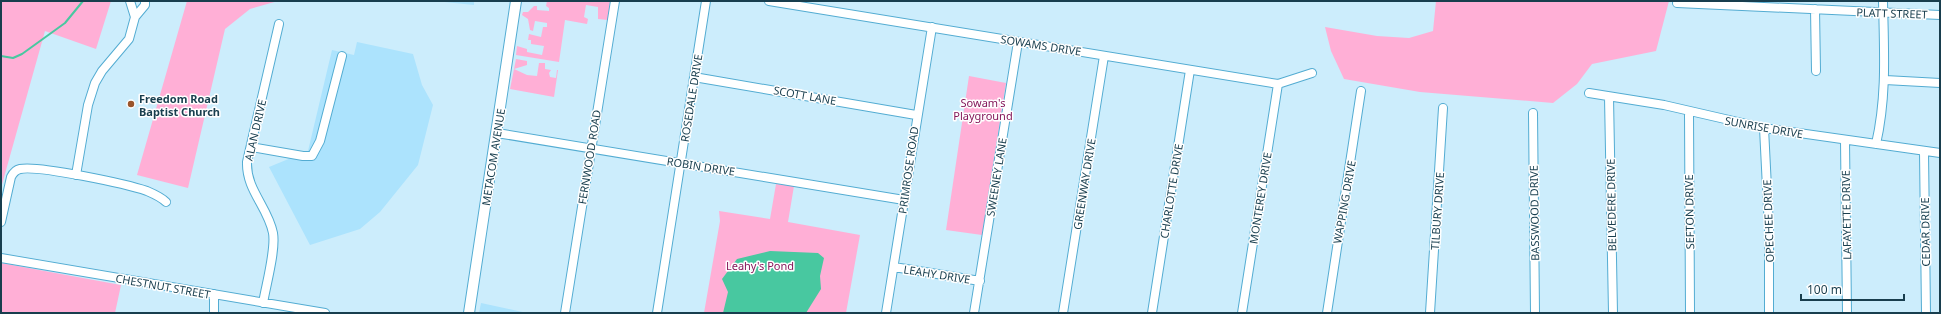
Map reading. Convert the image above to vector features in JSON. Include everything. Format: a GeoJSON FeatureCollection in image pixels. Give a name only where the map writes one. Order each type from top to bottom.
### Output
{"type":"FeatureCollection","features":[{"type":"Feature","properties":{"kind":"main road","name":"METACOM AVENUE"},"geometry":{"type":"LineString","coordinates":[[469,313],[516,1]]}},
{"type":"Feature","properties":{"kind":"street"},"geometry":{"type":"LineString","coordinates":[[130,1],[135,17]]}},
{"type":"Feature","properties":{"kind":"street"},"geometry":{"type":"LineString","coordinates":[[76,175],[88,106],[95,83],[102,70],[129,39],[135,17],[145,5],[145,1]]}},
{"type":"Feature","properties":{"kind":"street","name":"FERNWOOD ROAD"},"geometry":{"type":"LineString","coordinates":[[565,313],[615,1]]}},
{"type":"Feature","properties":{"kind":"street","name":"ROSEDALE DRIVE"},"geometry":{"type":"LineString","coordinates":[[657,313],[706,1]]}},
{"type":"Feature","properties":{"kind":"street","name":"SOWAMS DRIVE"},"geometry":{"type":"LineString","coordinates":[[769,1],[1278,84],[1312,73]]}},
{"type":"Feature","properties":{"kind":"street"},"geometry":{"type":"LineString","coordinates":[[1876,144],[1882,116],[1885,80],[1883,1]]}},
{"type":"Feature","properties":{"kind":"street","name":"PLATT STREET"},"geometry":{"type":"LineString","coordinates":[[1677,3],[1940,15]]}},
{"type":"Feature","properties":{"kind":"street"},"geometry":{"type":"LineString","coordinates":[[1815,10],[1816,71]]}},
{"type":"Feature","properties":{"kind":"street","name":"ALAN DRIVE"},"geometry":{"type":"LineString","coordinates":[[263,303],[273,234],[268,218],[256,198],[247,176],[247,162],[280,24]]}},
{"type":"Feature","properties":{"kind":"street","name":"PRIMROSE ROAD"},"geometry":{"type":"LineString","coordinates":[[886,313],[916,115],[932,27]]}},
{"type":"Feature","properties":{"kind":"street","name":"SWEENEY LANE"},"geometry":{"type":"LineString","coordinates":[[974,313],[1018,42]]}},
{"type":"Feature","properties":{"kind":"street"},"geometry":{"type":"LineString","coordinates":[[251,147],[303,156],[312,156],[320,141],[342,56]]}},
{"type":"Feature","properties":{"kind":"street","name":"GREENWAY DRIVE"},"geometry":{"type":"LineString","coordinates":[[1063,313],[1104,56]]}},
{"type":"Feature","properties":{"kind":"street","name":"CHARLOTTE DRIVE"},"geometry":{"type":"LineString","coordinates":[[1152,313],[1190,70]]}},
{"type":"Feature","properties":{"kind":"street","name":"SCOTT LANE"},"geometry":{"type":"LineString","coordinates":[[694,77],[916,115]]}},
{"type":"Feature","properties":{"kind":"street"},"geometry":{"type":"LineString","coordinates":[[1885,80],[1940,83]]}},
{"type":"Feature","properties":{"kind":"street","name":"MONTEREY DRIVE"},"geometry":{"type":"LineString","coordinates":[[1242,313],[1278,84]]}},
{"type":"Feature","properties":{"kind":"street","name":"WAPPING DRIVE"},"geometry":{"type":"LineString","coordinates":[[1327,313],[1361,92]]}},
{"type":"Feature","properties":{"kind":"street","name":"SUNRISE DRIVE"},"geometry":{"type":"LineString","coordinates":[[1589,93],[1657,104],[1764,128],[1845,141],[1940,153]]}},
{"type":"Feature","properties":{"kind":"street","name":"BELVEDERE DRIVE"},"geometry":{"type":"LineString","coordinates":[[1609,97],[1613,313]]}},
{"type":"Feature","properties":{"kind":"street","name":"TILBURY DRIVE"},"geometry":{"type":"LineString","coordinates":[[1430,313],[1443,108]]}},
{"type":"Feature","properties":{"kind":"street","name":"SEFTON DRIVE"},"geometry":{"type":"LineString","coordinates":[[1689,112],[1690,313]]}},
{"type":"Feature","properties":{"kind":"street","name":"BASSWOOD DRIVE"},"geometry":{"type":"LineString","coordinates":[[1533,113],[1535,313]]}},
{"type":"Feature","properties":{"kind":"street","name":"OPECHEE DRIVE"},"geometry":{"type":"LineString","coordinates":[[1764,128],[1769,228],[1769,313]]}},
{"type":"Feature","properties":{"kind":"street","name":"ROBIN DRIVE"},"geometry":{"type":"LineString","coordinates":[[496,133],[904,200]]}},
{"type":"Feature","properties":{"kind":"street","name":"LAFAYETTE DRIVE"},"geometry":{"type":"LineString","coordinates":[[1845,141],[1847,313]]}},
{"type":"Feature","properties":{"kind":"street","name":"CEDAR DRIVE"},"geometry":{"type":"LineString","coordinates":[[1924,152],[1926,313]]}},
{"type":"Feature","properties":{"kind":"street"},"geometry":{"type":"LineString","coordinates":[[1,222],[8,184],[16,170],[31,168],[76,175],[141,189],[158,196],[166,202]]}},
{"type":"Feature","properties":{"kind":"street","name":"CHESTNUT STREET"},"geometry":{"type":"LineString","coordinates":[[1,258],[325,313]]}},
{"type":"Feature","properties":{"kind":"street","name":"LEAHY DRIVE"},"geometry":{"type":"LineString","coordinates":[[894,267],[980,281]]}},
{"type":"Feature","properties":{"kind":"street"},"geometry":{"type":"LineString","coordinates":[[214,294],[214,313]]}},
{"type":"Feature","properties":{"kind":"shaded area"},"geometry":{"type":"Polygon","coordinates":[[[435,1],[474,1],[474,5],[435,1]]]}},
{"type":"Feature","properties":{"kind":"shaded area"},"geometry":{"type":"Polygon","coordinates":[[[357,42],[413,54],[422,85],[433,105],[418,165],[380,212],[360,229],[310,245],[269,167],[308,151],[332,50],[354,55],[357,42]]]}},
{"type":"Feature","properties":{"kind":"shaded area"},"geometry":{"type":"Polygon","coordinates":[[[770,251],[818,253],[824,258],[820,276],[821,289],[806,313],[723,313],[728,292],[722,279],[737,259],[770,251]]]}},
{"type":"Feature","properties":{"kind":"shaded area"},"geometry":{"type":"Polygon","coordinates":[[[481,303],[527,313],[479,313],[481,303]]]}},
{"type":"Feature","properties":{"kind":"green space"},"geometry":{"type":"Polygon","coordinates":[[[1,1],[111,1],[96,49],[45,31],[1,188],[1,1]]]}},
{"type":"Feature","properties":{"kind":"green space"},"geometry":{"type":"Polygon","coordinates":[[[187,1],[278,1],[250,9],[225,29],[188,188],[137,175],[187,1]]]}},
{"type":"Feature","properties":{"kind":"green space"},"geometry":{"type":"Polygon","coordinates":[[[547,1],[610,2],[608,20],[598,19],[598,7],[586,5],[584,17],[588,19],[587,24],[565,20],[559,62],[516,55],[517,46],[527,49],[527,52],[542,55],[544,46],[531,44],[531,40],[528,40],[529,34],[541,37],[543,27],[547,27],[547,23],[535,21],[533,31],[530,30],[528,19],[522,15],[523,12],[528,12],[534,6],[537,6],[537,10],[549,11],[549,8],[546,6],[547,1]]]}},
{"type":"Feature","properties":{"kind":"green space"},"geometry":{"type":"Polygon","coordinates":[[[1436,1],[1669,1],[1656,51],[1592,64],[1577,84],[1553,103],[1420,92],[1344,79],[1331,51],[1325,27],[1377,36],[1409,38],[1433,31],[1436,1]]]}},
{"type":"Feature","properties":{"kind":"green space"},"geometry":{"type":"Polygon","coordinates":[[[516,59],[527,61],[527,65],[514,69],[516,59]]]}},
{"type":"Feature","properties":{"kind":"green space"},"geometry":{"type":"Polygon","coordinates":[[[539,63],[545,63],[545,69],[551,70],[549,73],[550,77],[556,78],[558,70],[554,97],[510,89],[514,69],[527,75],[537,76],[539,63]]]}},
{"type":"Feature","properties":{"kind":"green space","name":"Sowam's Playground"},"geometry":{"type":"Polygon","coordinates":[[[969,76],[1006,83],[982,235],[946,230],[969,76]]]}},
{"type":"Feature","properties":{"kind":"green space","name":"Leahy's Pond"},"geometry":{"type":"Polygon","coordinates":[[[776,184],[794,186],[788,222],[860,235],[846,313],[704,313],[720,221],[719,211],[770,219],[776,184]]]}},
{"type":"Feature","properties":{"kind":"green space"},"geometry":{"type":"Polygon","coordinates":[[[1,263],[121,285],[115,313],[1,313],[1,263]]]}},
{"type":"Feature","properties":{"kind":"waterway"},"geometry":{"type":"LineString","coordinates":[[1,56],[13,58],[22,54],[65,23],[83,1]]}},
{"type":"Feature","properties":{"kind":"place","name":"Freedom Road Baptist Church"},"geometry":{"type":"Point","coordinates":[131,104]}}]}
